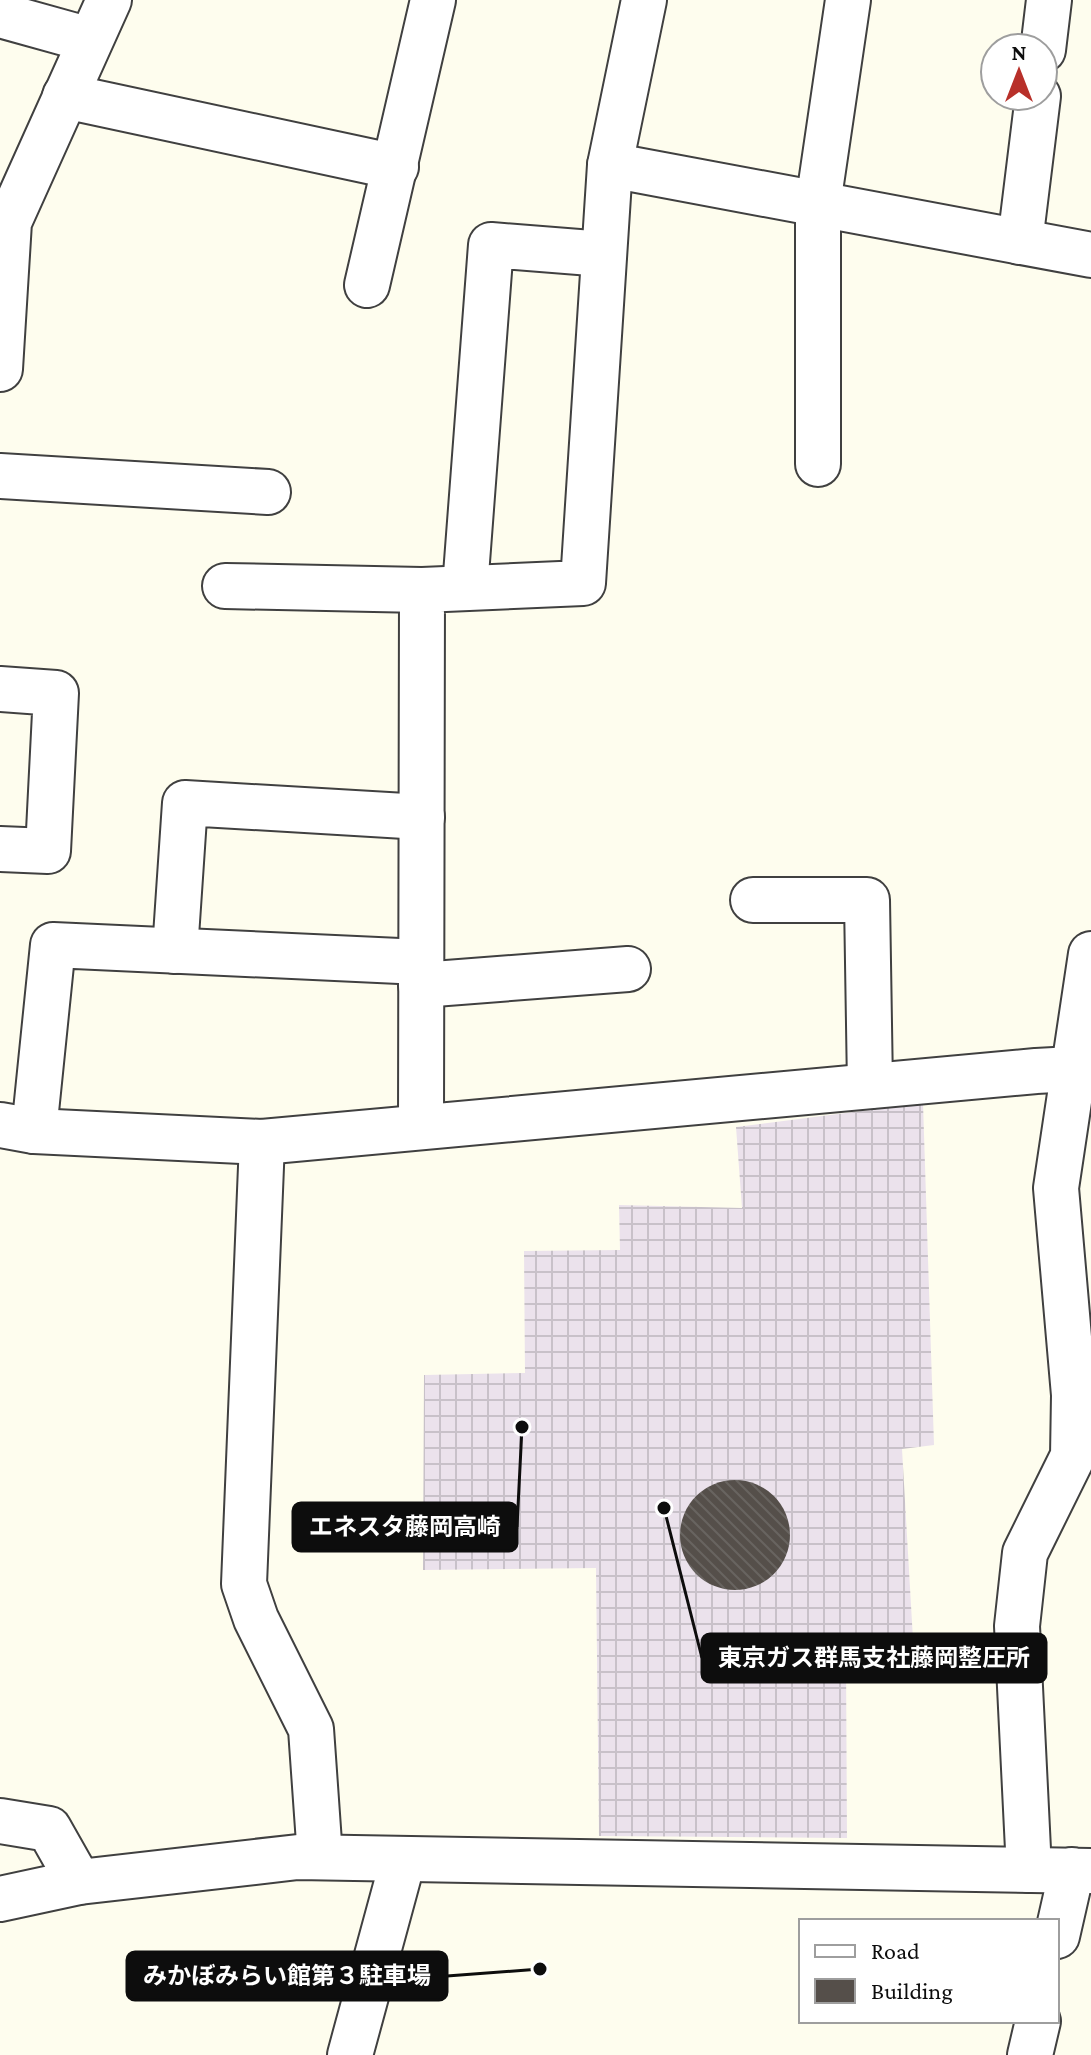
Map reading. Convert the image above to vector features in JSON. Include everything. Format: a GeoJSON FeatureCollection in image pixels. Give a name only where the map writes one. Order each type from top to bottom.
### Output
{"type":"FeatureCollection","features":[{"type":"Feature","properties":{"kind":"street"},"geometry":{"type":"LineString","coordinates":[[0,369],[9,222],[109,0]]}},
{"type":"Feature","properties":{"kind":"street"},"geometry":{"type":"LineString","coordinates":[[367,285],[433,0]]}},
{"type":"Feature","properties":{"kind":"street"},"geometry":{"type":"LineString","coordinates":[[225,586],[422,590],[583,583],[610,165],[644,0]]}},
{"type":"Feature","properties":{"kind":"street"},"geometry":{"type":"LineString","coordinates":[[818,464],[818,204],[848,0]]}},
{"type":"Feature","properties":{"kind":"street"},"geometry":{"type":"LineString","coordinates":[[1045,32],[1049,0]]}},
{"type":"Feature","properties":{"kind":"street"},"geometry":{"type":"LineString","coordinates":[[0,15],[90,40]]}},
{"type":"Feature","properties":{"kind":"street"},"geometry":{"type":"LineString","coordinates":[[65,96],[396,167]]}},
{"type":"Feature","properties":{"kind":"street"},"geometry":{"type":"LineString","coordinates":[[1020,242],[1036,112]]}},
{"type":"Feature","properties":{"kind":"street"},"geometry":{"type":"LineString","coordinates":[[610,165],[1091,255]]}},
{"type":"Feature","properties":{"kind":"street"},"geometry":{"type":"LineString","coordinates":[[465,588],[491,245],[604,254]]}},
{"type":"Feature","properties":{"kind":"street"},"geometry":{"type":"LineString","coordinates":[[0,476],[268,492]]}},
{"type":"Feature","properties":{"kind":"street"},"geometry":{"type":"LineString","coordinates":[[421,1127],[422,590]]}},
{"type":"Feature","properties":{"kind":"street"},"geometry":{"type":"LineString","coordinates":[[0,689],[56,693],[48,851],[0,849]]}},
{"type":"Feature","properties":{"kind":"street"},"geometry":{"type":"LineString","coordinates":[[175,951],[185,803],[422,817]]}},
{"type":"Feature","properties":{"kind":"street"},"geometry":{"type":"LineString","coordinates":[[753,900],[867,900],[870,1086]]}},
{"type":"Feature","properties":{"kind":"street"},"geometry":{"type":"LineString","coordinates":[[628,969],[421,974],[175,951],[53,945],[17,1128],[262,1142],[870,1086],[1082,1071]]}},
{"type":"Feature","properties":{"kind":"street"},"geometry":{"type":"LineString","coordinates":[[1029,1870],[1017,1626],[1025,1553],[1073,1456],[1074,1395],[1056,1188],[1082,1071],[1091,954]]}},
{"type":"Feature","properties":{"kind":"street"},"geometry":{"type":"LineString","coordinates":[[262,1142],[244,1584],[256,1619],[311,1729],[320,1857]]}},
{"type":"Feature","properties":{"kind":"street"},"geometry":{"type":"LineString","coordinates":[[0,1821],[49,1829],[79,1882]]}},
{"type":"Feature","properties":{"kind":"street"},"geometry":{"type":"LineString","coordinates":[[0,1899],[79,1882],[320,1857],[1082,1871],[1059,1931]]}},
{"type":"Feature","properties":{"kind":"street"},"geometry":{"type":"LineString","coordinates":[[350,2055],[403,1860]]}},
{"type":"Feature","properties":{"kind":"street"},"geometry":{"type":"LineString","coordinates":[[1030,2055],[1038,2023]]}},
{"type":"Feature","properties":{"kind":"shaded area"},"geometry":{"type":"Polygon","coordinates":[[[923,1103],[934,1445],[902,1449],[914,1657],[846,1661],[847,1838],[599,1836],[596,1568],[423,1570],[424,1375],[525,1373],[524,1251],[620,1250],[619,1205],[742,1208],[736,1127],[923,1103]]]}},
{"type":"Feature","properties":{"kind":"building"},"geometry":{"type":"Polygon","coordinates":[[[735,1480],[756,1484],[774,1496],[786,1514],[790,1535],[786,1556],[774,1574],[756,1586],[735,1590],[714,1586],[696,1574],[684,1556],[680,1535],[684,1514],[696,1496],[714,1484],[735,1480]]]}},
{"type":"Feature","properties":{"kind":"place","name":"エネスタ藤岡高崎"},"geometry":{"type":"Point","coordinates":[522,1427]}},
{"type":"Feature","properties":{"kind":"place","name":"東京ガス群馬支社藤岡整圧所"},"geometry":{"type":"Point","coordinates":[664,1508]}},
{"type":"Feature","properties":{"kind":"place","name":"みかぼみらい館第３駐車場"},"geometry":{"type":"Point","coordinates":[540,1969]}}]}
